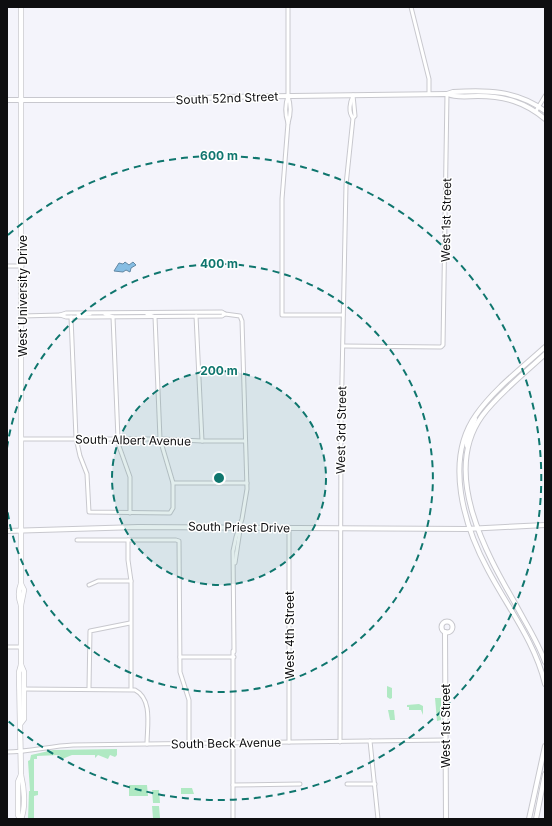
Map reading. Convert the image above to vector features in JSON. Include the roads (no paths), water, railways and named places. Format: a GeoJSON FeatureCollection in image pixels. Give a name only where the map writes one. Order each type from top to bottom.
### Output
{"type":"FeatureCollection","features":[{"type":"Feature","properties":{"kind":"main road","name":"West University Drive"},"geometry":{"type":"LineString","coordinates":[[20,819],[18,815],[18,782],[20,775],[21,723],[24,719],[24,672],[21,665],[21,605],[24,590],[21,584],[21,7]]}},
{"type":"Feature","properties":{"kind":"main road"},"geometry":{"type":"LineString","coordinates":[[447,94],[453,92],[495,91],[516,95],[539,106],[545,111]]}},
{"type":"Feature","properties":{"kind":"main road","name":"South 52nd Street"},"geometry":{"type":"LineString","coordinates":[[7,100],[170,100],[204,97],[447,94]]}},
{"type":"Feature","properties":{"kind":"main road"},"geometry":{"type":"LineString","coordinates":[[447,94],[453,96],[500,97],[518,102],[536,111],[545,119]]}},
{"type":"Feature","properties":{"kind":"main road"},"geometry":{"type":"LineString","coordinates":[[532,367],[533,362],[541,354],[544,348]]}},
{"type":"Feature","properties":{"kind":"main road"},"geometry":{"type":"LineString","coordinates":[[544,348],[490,399],[476,415],[464,437],[459,464],[462,498],[471,528],[488,570],[531,644],[545,684]]}},
{"type":"Feature","properties":{"kind":"main road"},"geometry":{"type":"LineString","coordinates":[[545,354],[482,416],[473,431],[468,446],[465,478],[479,528],[494,567],[535,640],[545,662]]}},
{"type":"Feature","properties":{"kind":"main road"},"geometry":{"type":"LineString","coordinates":[[468,446],[467,439],[476,415]]}},
{"type":"Feature","properties":{"kind":"main road","name":"South Priest Drive"},"geometry":{"type":"LineString","coordinates":[[7,531],[138,527],[479,528],[545,525]]}},
{"type":"Feature","properties":{"kind":"main road","name":"West 1st Street"},"geometry":{"type":"LineString","coordinates":[[445,632],[446,819]]}},
{"type":"Feature","properties":{"kind":"main road","name":"West University Drive"},"geometry":{"type":"LineString","coordinates":[[21,665],[18,672],[18,720],[21,723]]}},
{"type":"Feature","properties":{"kind":"main road"},"geometry":{"type":"LineString","coordinates":[[529,819],[545,746]]}},
{"type":"Feature","properties":{"kind":"main road"},"geometry":{"type":"LineString","coordinates":[[536,819],[538,801],[545,774]]}},
{"type":"Feature","properties":{"kind":"main road"},"geometry":{"type":"LineString","coordinates":[[532,800],[538,801]]}},
{"type":"Feature","properties":{"kind":"street"},"geometry":{"type":"LineString","coordinates":[[288,7],[288,96],[290,103],[290,117],[288,123],[282,199],[282,315],[343,316]]}},
{"type":"Feature","properties":{"kind":"street"},"geometry":{"type":"LineString","coordinates":[[411,7],[428,79],[430,94]]}},
{"type":"Feature","properties":{"kind":"street","name":"West 1st Street"},"geometry":{"type":"LineString","coordinates":[[344,346],[441,347],[444,345],[447,94]]}},
{"type":"Feature","properties":{"kind":"street","name":"West 3rd Street"},"geometry":{"type":"LineString","coordinates":[[340,742],[340,528],[344,346],[343,316],[346,185],[355,110],[353,95]]}},
{"type":"Feature","properties":{"kind":"street"},"geometry":{"type":"LineString","coordinates":[[536,111],[545,96]]}},
{"type":"Feature","properties":{"kind":"street"},"geometry":{"type":"LineString","coordinates":[[7,266],[22,266]]}},
{"type":"Feature","properties":{"kind":"street"},"geometry":{"type":"LineString","coordinates":[[184,312],[197,316]]}},
{"type":"Feature","properties":{"kind":"street"},"geometry":{"type":"LineString","coordinates":[[60,315],[66,313],[222,312],[225,314],[240,316],[242,321],[247,483],[246,500],[234,566],[233,819]]}},
{"type":"Feature","properties":{"kind":"street"},"geometry":{"type":"LineString","coordinates":[[71,317],[91,313]]}},
{"type":"Feature","properties":{"kind":"street"},"geometry":{"type":"LineString","coordinates":[[102,313],[113,317]]}},
{"type":"Feature","properties":{"kind":"street"},"geometry":{"type":"LineString","coordinates":[[144,313],[155,317]]}},
{"type":"Feature","properties":{"kind":"street"},"geometry":{"type":"LineString","coordinates":[[22,316],[60,315],[71,317],[155,317],[222,316],[225,314]]}},
{"type":"Feature","properties":{"kind":"street"},"geometry":{"type":"LineString","coordinates":[[197,316],[202,441]]}},
{"type":"Feature","properties":{"kind":"street"},"geometry":{"type":"LineString","coordinates":[[71,317],[76,438]]}},
{"type":"Feature","properties":{"kind":"street"},"geometry":{"type":"LineString","coordinates":[[113,317],[118,439],[130,477],[130,513]]}},
{"type":"Feature","properties":{"kind":"street"},"geometry":{"type":"LineString","coordinates":[[155,317],[160,439],[173,483],[247,483]]}},
{"type":"Feature","properties":{"kind":"street","name":"South Albert Avenue"},"geometry":{"type":"LineString","coordinates":[[22,439],[76,438],[245,441]]}},
{"type":"Feature","properties":{"kind":"street","name":"South Priest Drive"},"geometry":{"type":"LineString","coordinates":[[76,438],[80,456],[87,474],[89,512],[170,513],[172,511],[173,483]]}},
{"type":"Feature","properties":{"kind":"street","name":"West 4th Street"},"geometry":{"type":"LineString","coordinates":[[289,528],[289,742]]}},
{"type":"Feature","properties":{"kind":"street","name":"South Priest Drive"},"geometry":{"type":"LineString","coordinates":[[77,540],[176,540],[180,544],[180,657]]}},
{"type":"Feature","properties":{"kind":"street"},"geometry":{"type":"LineString","coordinates":[[128,540],[132,648],[131,689]]}},
{"type":"Feature","properties":{"kind":"street"},"geometry":{"type":"LineString","coordinates":[[89,584],[98,581],[130,581]]}},
{"type":"Feature","properties":{"kind":"street"},"geometry":{"type":"LineString","coordinates":[[89,688],[90,631],[130,623]]}},
{"type":"Feature","properties":{"kind":"street"},"geometry":{"type":"LineString","coordinates":[[7,647],[21,647]]}},
{"type":"Feature","properties":{"kind":"street"},"geometry":{"type":"LineString","coordinates":[[189,743],[189,700],[180,672],[180,657],[234,657]]}},
{"type":"Feature","properties":{"kind":"street"},"geometry":{"type":"LineString","coordinates":[[24,689],[131,689],[143,696],[146,704],[147,744]]}},
{"type":"Feature","properties":{"kind":"street","name":"South Beck Avenue"},"geometry":{"type":"LineString","coordinates":[[7,752],[20,752],[56,746],[445,740]]}},
{"type":"Feature","properties":{"kind":"street"},"geometry":{"type":"LineString","coordinates":[[370,741],[378,819]]}},
{"type":"Feature","properties":{"kind":"street"},"geometry":{"type":"LineString","coordinates":[[233,785],[300,784]]}},
{"type":"Feature","properties":{"kind":"street"},"geometry":{"type":"LineString","coordinates":[[347,784],[375,784]]}},
{"type":"Feature","properties":{"kind":"water"},"geometry":{"type":"Polygon","coordinates":[[[125,262],[129,265],[133,262],[136,265],[131,268],[130,272],[126,270],[123,272],[114,271],[119,263],[123,264],[125,262]]]}}]}
